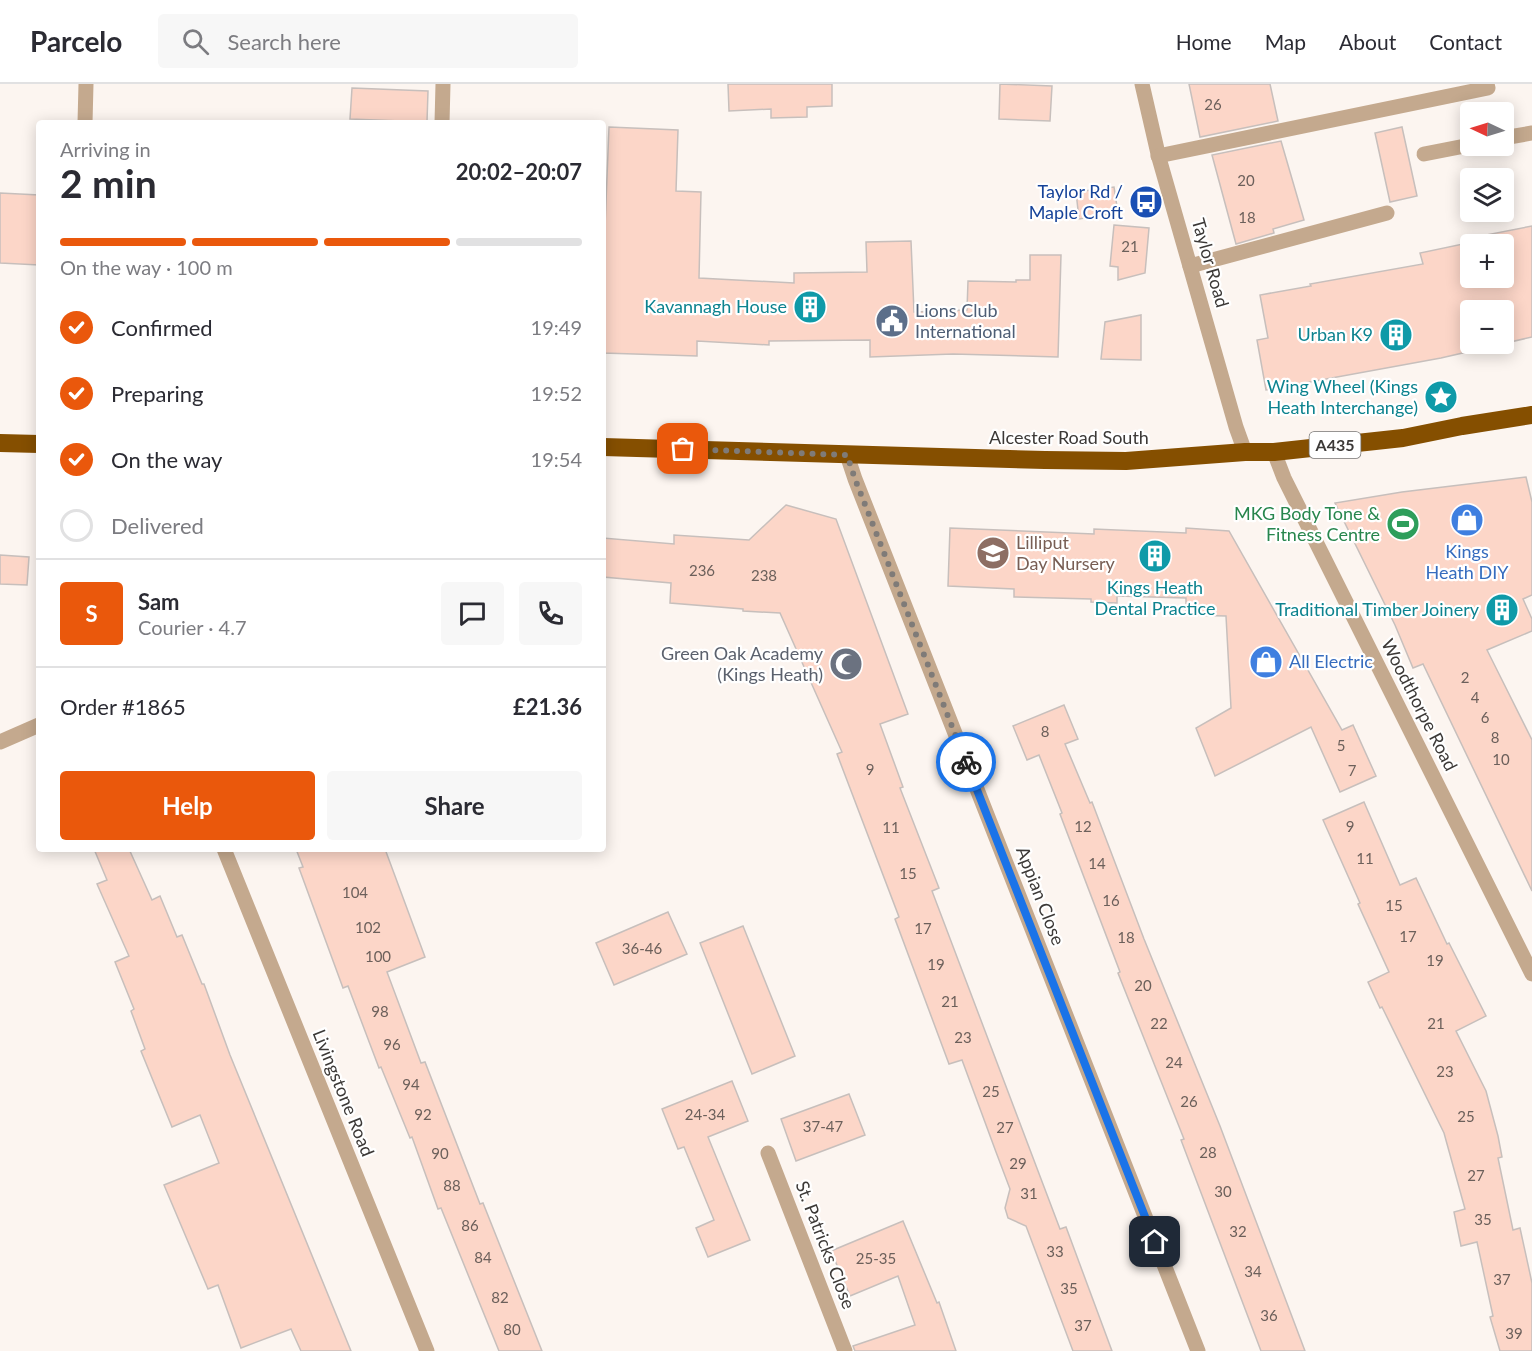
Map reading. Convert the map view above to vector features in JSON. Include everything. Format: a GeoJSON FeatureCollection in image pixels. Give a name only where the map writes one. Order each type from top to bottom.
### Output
{"type":"FeatureCollection","features":[{"type":"Feature","properties":{"kind":"highway","name":"Alcester Road South"},"geometry":{"type":"LineString","coordinates":[[606,447],[1126,461],[1274,452],[1403,438],[1532,416]]}},
{"type":"Feature","properties":{"kind":"highway"},"geometry":{"type":"LineString","coordinates":[[0,443],[36,444]]}},
{"type":"Feature","properties":{"kind":"street"},"geometry":{"type":"LineString","coordinates":[[85,120],[86,84]]}},
{"type":"Feature","properties":{"kind":"street"},"geometry":{"type":"LineString","coordinates":[[442,120],[443,84]]}},
{"type":"Feature","properties":{"kind":"street","name":"Taylor Road"},"geometry":{"type":"LineString","coordinates":[[1142,84],[1158,156],[1245,452]]}},
{"type":"Feature","properties":{"kind":"street"},"geometry":{"type":"LineString","coordinates":[[1158,156],[1488,88],[1487,84]]}},
{"type":"Feature","properties":{"kind":"street"},"geometry":{"type":"LineString","coordinates":[[1514,136],[1532,133]]}},
{"type":"Feature","properties":{"kind":"street"},"geometry":{"type":"LineString","coordinates":[[1424,154],[1460,147]]}},
{"type":"Feature","properties":{"kind":"street"},"geometry":{"type":"LineString","coordinates":[[1190,266],[1386,213]]}},
{"type":"Feature","properties":{"kind":"street","name":"Woodthorpe Road"},"geometry":{"type":"LineString","coordinates":[[1274,452],[1284,478],[1532,974]]}},
{"type":"Feature","properties":{"kind":"street","name":"Appian Close"},"geometry":{"type":"LineString","coordinates":[[847,455],[1198,1351]]}},
{"type":"Feature","properties":{"kind":"street"},"geometry":{"type":"LineString","coordinates":[[0,742],[36,726]]}},
{"type":"Feature","properties":{"kind":"street","name":"Livingstone Road"},"geometry":{"type":"LineString","coordinates":[[225,852],[427,1351]]}},
{"type":"Feature","properties":{"kind":"street","name":"St. Patricks Close"},"geometry":{"type":"LineString","coordinates":[[768,1153],[846,1351]]}},
{"type":"Feature","properties":{"kind":"building"},"geometry":{"type":"Polygon","coordinates":[[[728,84],[832,84],[832,106],[807,107],[807,117],[771,118],[771,109],[729,111],[728,84]]]}},
{"type":"Feature","properties":{"kind":"building"},"geometry":{"type":"Polygon","coordinates":[[[1000,84],[1052,86],[1050,121],[999,119],[1000,84]]]}},
{"type":"Feature","properties":{"kind":"building"},"geometry":{"type":"Polygon","coordinates":[[[1189,84],[1270,84],[1278,121],[1200,137],[1189,84]]]}},
{"type":"Feature","properties":{"kind":"building"},"geometry":{"type":"Polygon","coordinates":[[[352,88],[428,91],[427,120],[350,119],[352,88]]]}},
{"type":"Feature","properties":{"kind":"building"},"geometry":{"type":"Polygon","coordinates":[[[609,127],[678,130],[676,191],[701,192],[699,278],[794,283],[794,273],[867,272],[866,242],[911,241],[914,312],[967,310],[968,281],[1030,280],[1030,255],[1061,255],[1058,357],[953,354],[870,357],[870,340],[769,341],[769,345],[697,341],[697,356],[606,353],[606,202],[609,127]]]}},
{"type":"Feature","properties":{"kind":"building"},"geometry":{"type":"Polygon","coordinates":[[[1402,127],[1417,196],[1390,202],[1375,133],[1402,127]]]}},
{"type":"Feature","properties":{"kind":"building"},"geometry":{"type":"Polygon","coordinates":[[[1281,141],[1304,220],[1273,229],[1274,233],[1236,244],[1212,155],[1281,141]]]}},
{"type":"Feature","properties":{"kind":"building"},"geometry":{"type":"Polygon","coordinates":[[[1114,187],[1118,213],[1079,219],[1076,192],[1114,187]]]}},
{"type":"Feature","properties":{"kind":"building"},"geometry":{"type":"Polygon","coordinates":[[[0,193],[36,195],[36,265],[0,263],[0,193]]]}},
{"type":"Feature","properties":{"kind":"building"},"geometry":{"type":"Polygon","coordinates":[[[1114,225],[1149,228],[1145,273],[1118,280],[1118,267],[1110,266],[1114,225]]]}},
{"type":"Feature","properties":{"kind":"building"},"geometry":{"type":"Polygon","coordinates":[[[1532,226],[1532,337],[1514,341],[1514,300],[1460,300],[1460,354],[1266,390],[1257,340],[1268,338],[1260,295],[1423,264],[1420,253],[1460,245],[1460,288],[1514,288],[1514,234],[1491,234],[1532,226]]]}},
{"type":"Feature","properties":{"kind":"building"},"geometry":{"type":"Polygon","coordinates":[[[1141,315],[1141,360],[1101,359],[1105,322],[1141,315]]]}},
{"type":"Feature","properties":{"kind":"building"},"geometry":{"type":"Polygon","coordinates":[[[1526,477],[1532,502],[1532,595],[1523,599],[1532,619],[1532,631],[1487,650],[1532,740],[1532,891],[1423,664],[1413,668],[1395,625],[1335,503],[1402,492],[1526,477]]]}},
{"type":"Feature","properties":{"kind":"building"},"geometry":{"type":"Polygon","coordinates":[[[786,505],[836,519],[908,714],[880,724],[903,787],[900,788],[939,888],[932,891],[1060,1229],[1066,1227],[1112,1351],[1073,1351],[1026,1226],[1008,1218],[1005,1208],[1010,1189],[962,1060],[949,1064],[895,919],[899,917],[837,754],[842,752],[780,613],[670,603],[671,583],[606,577],[606,538],[674,544],[674,535],[749,540],[786,505]]]}},
{"type":"Feature","properties":{"kind":"building"},"geometry":{"type":"Polygon","coordinates":[[[950,528],[1094,534],[1094,529],[1186,533],[1186,528],[1229,531],[1342,730],[1353,725],[1376,776],[1340,792],[1311,727],[1215,776],[1196,728],[1231,708],[1226,616],[1186,615],[1186,598],[1117,596],[1117,603],[1091,602],[1091,599],[1014,597],[1014,589],[948,586],[950,528]]]}},
{"type":"Feature","properties":{"kind":"building"},"geometry":{"type":"Polygon","coordinates":[[[0,555],[29,557],[27,585],[0,584],[0,555]]]}},
{"type":"Feature","properties":{"kind":"building"},"geometry":{"type":"Polygon","coordinates":[[[1064,705],[1078,739],[1065,744],[1090,803],[1092,802],[1144,939],[1220,1126],[1305,1351],[1261,1351],[1181,1140],[1184,1139],[1118,973],[1120,972],[1039,755],[1027,760],[1013,726],[1064,705]]]}},
{"type":"Feature","properties":{"kind":"building"},"geometry":{"type":"Polygon","coordinates":[[[1364,802],[1400,885],[1416,878],[1447,944],[1449,943],[1486,1016],[1456,1031],[1486,1091],[1498,1136],[1502,1157],[1498,1158],[1513,1230],[1520,1228],[1532,1283],[1532,1351],[1500,1351],[1490,1317],[1493,1316],[1477,1242],[1461,1246],[1454,1212],[1465,1209],[1444,1133],[1368,982],[1389,972],[1323,820],[1364,802]]]}},
{"type":"Feature","properties":{"kind":"building"},"geometry":{"type":"Polygon","coordinates":[[[95,852],[130,852],[152,900],[160,896],[177,937],[182,935],[202,984],[204,984],[230,1055],[351,1351],[301,1351],[291,1329],[241,1348],[218,1285],[208,1289],[164,1185],[219,1163],[200,1115],[172,1127],[141,1051],[145,1049],[131,1011],[134,1009],[115,962],[129,956],[97,884],[107,880],[95,852]]]}},
{"type":"Feature","properties":{"kind":"building"},"geometry":{"type":"Polygon","coordinates":[[[297,852],[386,852],[425,957],[387,972],[421,1063],[425,1062],[480,1204],[483,1203],[542,1351],[499,1351],[441,1208],[438,1209],[412,1137],[410,1138],[381,1067],[379,1068],[348,986],[343,988],[299,868],[303,867],[297,852]]]}},
{"type":"Feature","properties":{"kind":"building"},"geometry":{"type":"Polygon","coordinates":[[[668,912],[687,954],[614,985],[596,943],[668,912]]]}},
{"type":"Feature","properties":{"kind":"building"},"geometry":{"type":"Polygon","coordinates":[[[743,926],[795,1056],[752,1074],[700,943],[743,926]]]}},
{"type":"Feature","properties":{"kind":"building"},"geometry":{"type":"Polygon","coordinates":[[[732,1081],[748,1121],[708,1137],[750,1240],[708,1257],[696,1228],[714,1220],[684,1147],[678,1149],[662,1109],[732,1081]]]}},
{"type":"Feature","properties":{"kind":"building"},"geometry":{"type":"Polygon","coordinates":[[[849,1094],[865,1135],[796,1161],[781,1119],[849,1094]]]}},
{"type":"Feature","properties":{"kind":"building"},"geometry":{"type":"Polygon","coordinates":[[[903,1221],[937,1303],[939,1302],[956,1351],[855,1351],[853,1346],[915,1325],[898,1276],[850,1296],[831,1251],[903,1221]]]}},
{"type":"Feature","properties":{"kind":"way so far"},"geometry":{"type":"LineString","coordinates":[[683,449],[847,455],[966,762]]}},
{"type":"Feature","properties":{"kind":"place","name":"Taylor Rd / Maple Croft"},"geometry":{"type":"Point","coordinates":[1146,202]}},
{"type":"Feature","properties":{"kind":"place","name":"Kavannagh House"},"geometry":{"type":"Point","coordinates":[810,307]}},
{"type":"Feature","properties":{"kind":"place","name":"Lions Club International"},"geometry":{"type":"Point","coordinates":[892,321]}},
{"type":"Feature","properties":{"kind":"place","name":"Urban K9"},"geometry":{"type":"Point","coordinates":[1396,335]}},
{"type":"Feature","properties":{"kind":"place","name":"Wing Wheel (Kings Heath Interchange)"},"geometry":{"type":"Point","coordinates":[1441,397]}},
{"type":"Feature","properties":{"kind":"place","name":"Kings Heath DIY"},"geometry":{"type":"Point","coordinates":[1467,520]}},
{"type":"Feature","properties":{"kind":"place","name":"MKG Body Tone & Fitness Centre"},"geometry":{"type":"Point","coordinates":[1403,524]}},
{"type":"Feature","properties":{"kind":"place","name":"Lilliput Day Nursery"},"geometry":{"type":"Point","coordinates":[993,553]}},
{"type":"Feature","properties":{"kind":"place","name":"Kings Heath Dental Practice"},"geometry":{"type":"Point","coordinates":[1155,556]}},
{"type":"Feature","properties":{"kind":"place","name":"Traditional Timber Joinery"},"geometry":{"type":"Point","coordinates":[1502,610]}},
{"type":"Feature","properties":{"kind":"place","name":"All Electric"},"geometry":{"type":"Point","coordinates":[1266,662]}},
{"type":"Feature","properties":{"kind":"place","name":"Green Oak Academy (Kings Heath)"},"geometry":{"type":"Point","coordinates":[846,664]}},
{"type":"Feature","properties":{"kind":"route"},"geometry":{"type":"LineString","coordinates":[[966,762],[1155,1242]]}}]}
